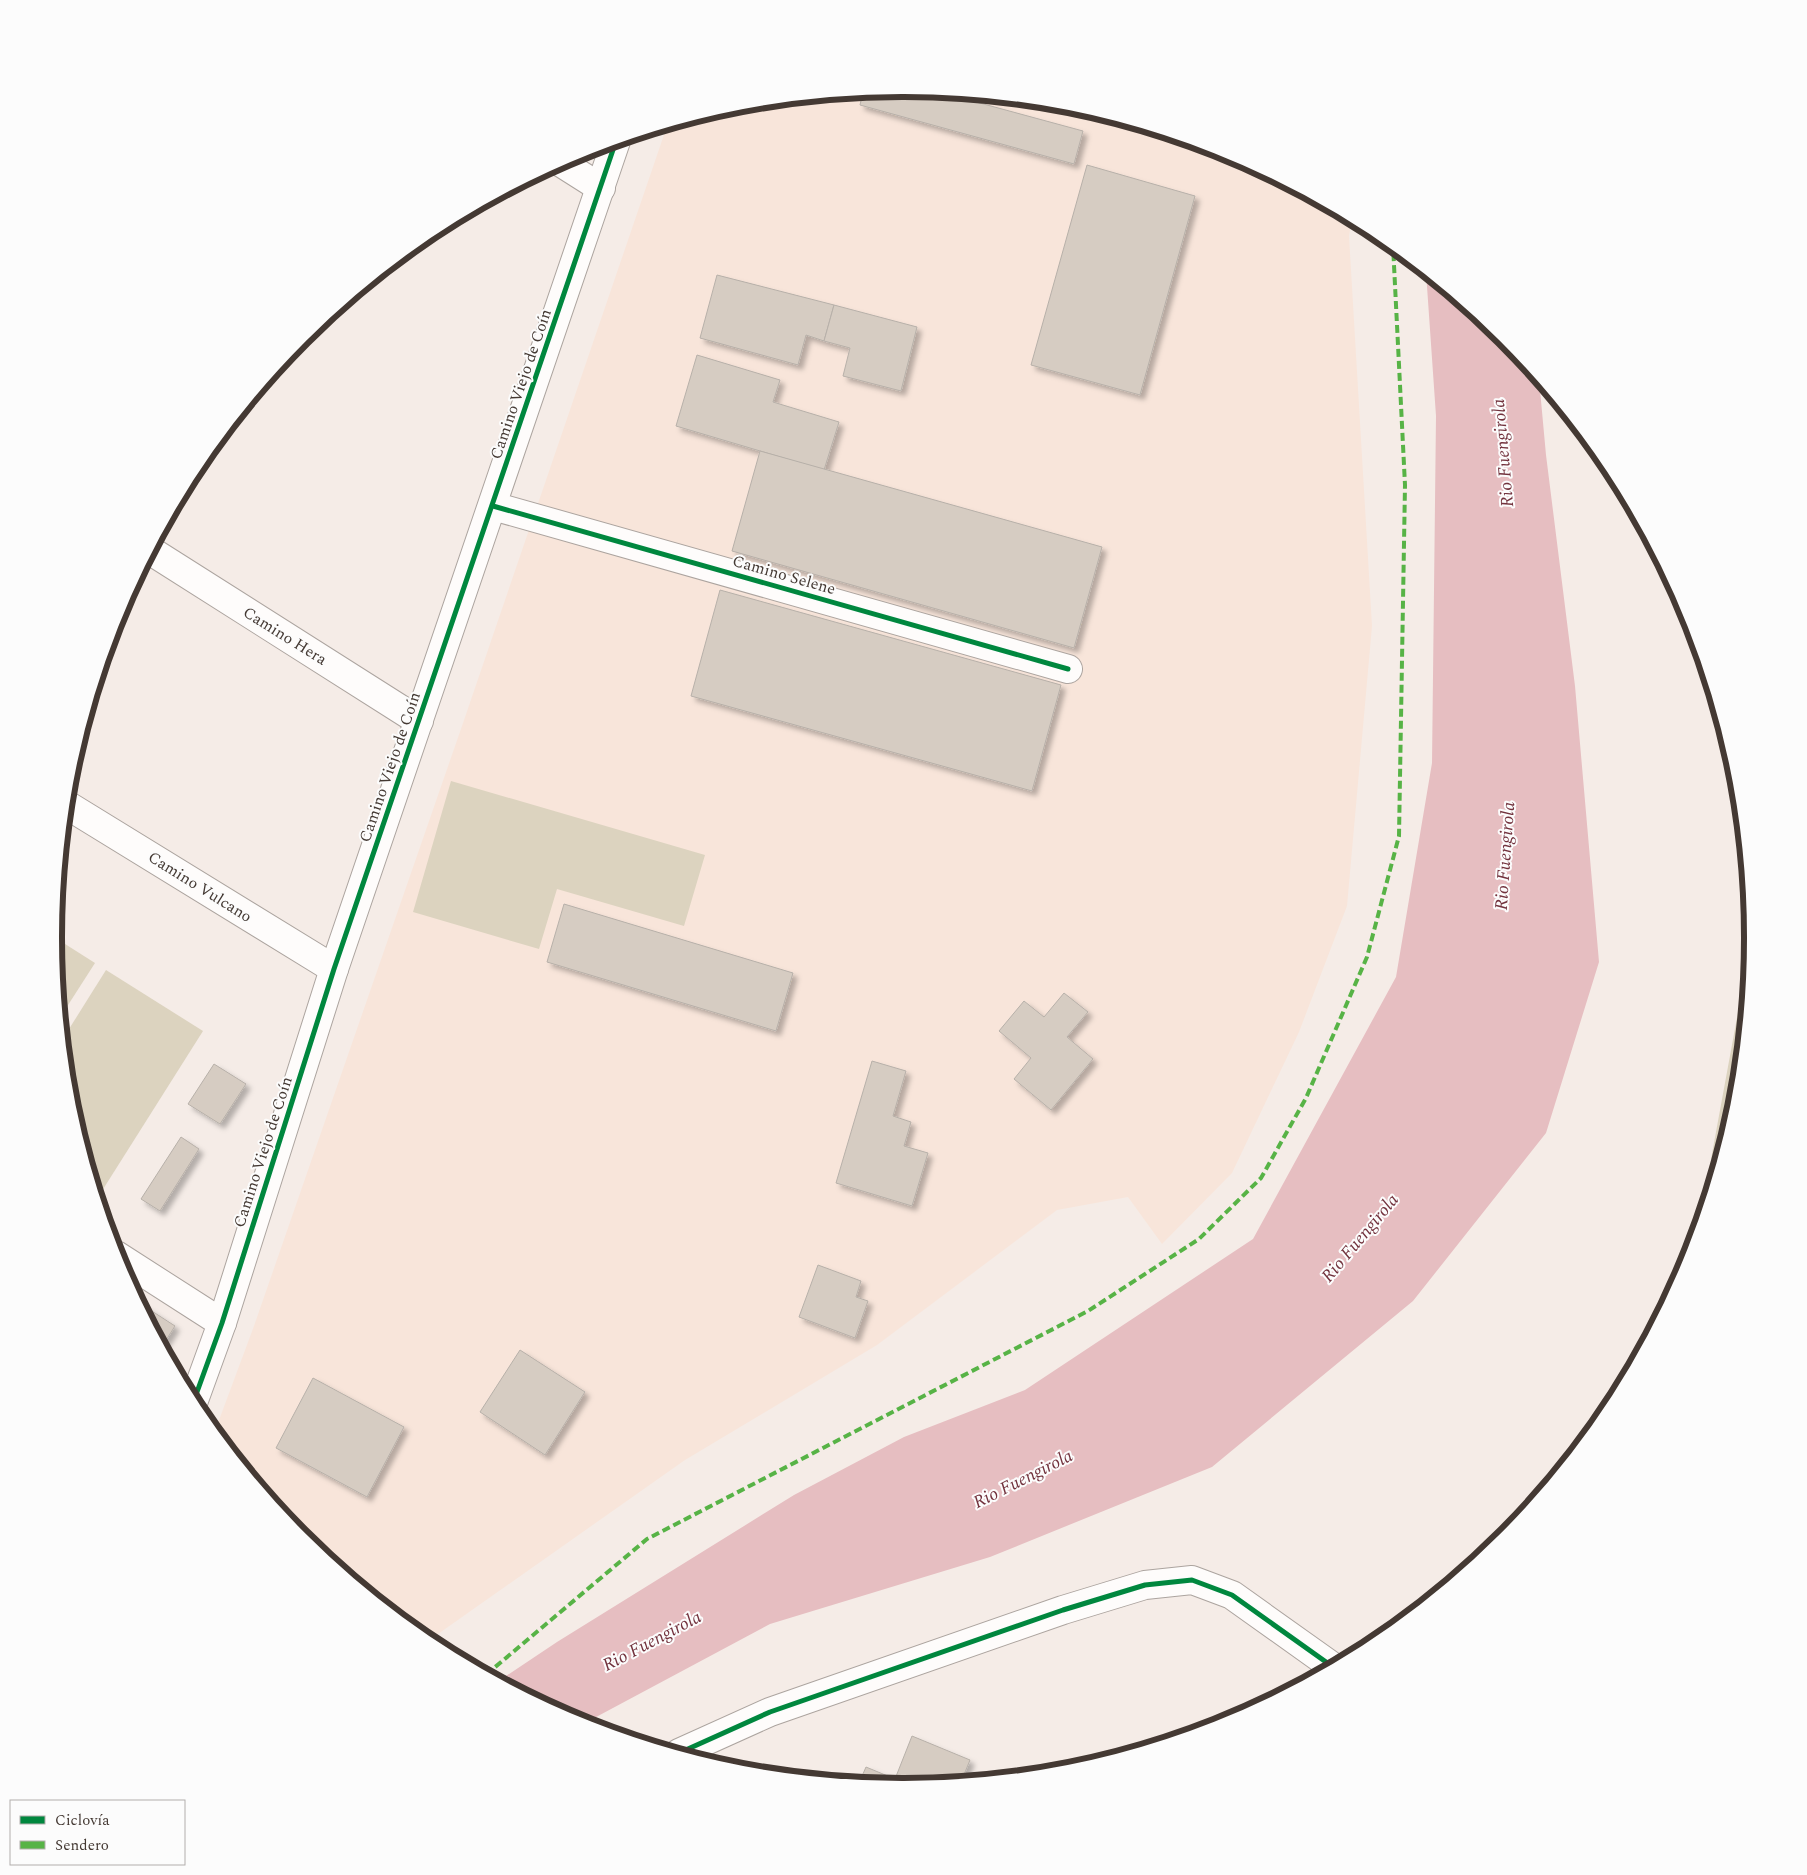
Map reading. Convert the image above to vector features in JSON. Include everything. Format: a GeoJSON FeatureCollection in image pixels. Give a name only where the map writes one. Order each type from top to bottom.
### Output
{"type":"FeatureCollection","features":[{"type":"Feature","properties":{"kind":"street","name":"Camino Viejo de Coín"},"geometry":{"type":"LineString","coordinates":[[197,1393],[222,1323],[334,969],[614,149]]}},
{"type":"Feature","properties":{"kind":"street"},"geometry":{"type":"LineString","coordinates":[[568,167],[601,188]]}},
{"type":"Feature","properties":{"kind":"street","name":"Camino Selene"},"geometry":{"type":"LineString","coordinates":[[493,506],[1068,668]]}},
{"type":"Feature","properties":{"kind":"street","name":"Camino Hera"},"geometry":{"type":"LineString","coordinates":[[155,555],[418,721]]}},
{"type":"Feature","properties":{"kind":"street","name":"Camino Vulcano"},"geometry":{"type":"LineString","coordinates":[[73,809],[334,969]]}},
{"type":"Feature","properties":{"kind":"street"},"geometry":{"type":"LineString","coordinates":[[129,1263],[222,1323]]}},
{"type":"Feature","properties":{"kind":"street"},"geometry":{"type":"LineString","coordinates":[[686,1750],[770,1712],[1063,1610],[1145,1585],[1192,1580],[1232,1595],[1328,1663]]}},
{"type":"Feature","properties":{"kind":"shaded area"},"geometry":{"type":"Polygon","coordinates":[[[848,98],[959,98],[1013,104],[1068,113],[1121,125],[1174,141],[1275,183],[1351,226],[1349,236],[1372,626],[1347,906],[1299,1032],[1232,1173],[1162,1244],[1128,1197],[1057,1210],[877,1345],[685,1460],[435,1636],[349,1570],[309,1532],[271,1492],[218,1424],[254,1326],[665,131],[739,113],[848,98]]]}},
{"type":"Feature","properties":{"kind":"shaded area"},"geometry":{"type":"Polygon","coordinates":[[[451,781],[705,855],[684,926],[557,889],[539,949],[413,912],[451,781]]]}},
{"type":"Feature","properties":{"kind":"shaded area"},"geometry":{"type":"Polygon","coordinates":[[[62,942],[95,963],[66,1009],[62,942]]]}},
{"type":"Feature","properties":{"kind":"shaded area"},"geometry":{"type":"Polygon","coordinates":[[[106,970],[203,1031],[102,1191],[91,1155],[79,1102],[68,1030],[106,970]]]}},
{"type":"Feature","properties":{"kind":"shaded area"},"geometry":{"type":"Polygon","coordinates":[[[1743,984],[1737,1047],[1728,1102],[1716,1155],[1705,1191],[1743,984]]]}},
{"type":"Feature","properties":{"kind":"water","name":"Rio Fuengirola"},"geometry":{"type":"Polygon","coordinates":[[[1427,279],[1458,305],[1498,343],[1540,388],[1546,455],[1575,686],[1599,962],[1546,1133],[1413,1301],[1212,1467],[990,1557],[770,1624],[593,1718],[532,1692],[504,1677],[557,1642],[794,1495],[904,1437],[1025,1390],[1253,1239],[1396,977],[1432,763],[1436,416],[1427,279]]]}},
{"type":"Feature","properties":{"kind":"building"},"geometry":{"type":"Polygon","coordinates":[[[862,98],[963,98],[1083,131],[1074,164],[860,105],[862,98]]]}},
{"type":"Feature","properties":{"kind":"building"},"geometry":{"type":"Polygon","coordinates":[[[1087,165],[1195,196],[1140,395],[1031,365],[1087,165]]]}},
{"type":"Feature","properties":{"kind":"building"},"geometry":{"type":"Polygon","coordinates":[[[717,275],[834,305],[824,341],[806,335],[798,365],[700,338],[717,275]]]}},
{"type":"Feature","properties":{"kind":"building"},"geometry":{"type":"Polygon","coordinates":[[[834,305],[917,327],[901,391],[843,376],[850,348],[824,341],[834,305]]]}},
{"type":"Feature","properties":{"kind":"building"},"geometry":{"type":"Polygon","coordinates":[[[697,355],[780,380],[773,402],[839,422],[824,470],[676,426],[697,355]]]}},
{"type":"Feature","properties":{"kind":"building"},"geometry":{"type":"Polygon","coordinates":[[[760,451],[1102,547],[1074,648],[732,551],[760,451]]]}},
{"type":"Feature","properties":{"kind":"building"},"geometry":{"type":"Polygon","coordinates":[[[720,590],[1061,685],[1032,791],[691,696],[720,590]]]}},
{"type":"Feature","properties":{"kind":"building"},"geometry":{"type":"Polygon","coordinates":[[[564,904],[793,973],[776,1031],[547,962],[564,904]]]}},
{"type":"Feature","properties":{"kind":"building"},"geometry":{"type":"Polygon","coordinates":[[[1064,993],[1088,1012],[1067,1037],[1093,1059],[1051,1110],[1014,1079],[1031,1058],[999,1031],[1024,1001],[1044,1017],[1064,993]]]}},
{"type":"Feature","properties":{"kind":"building"},"geometry":{"type":"Polygon","coordinates":[[[872,1061],[906,1071],[893,1116],[911,1122],[904,1146],[928,1153],[912,1206],[836,1183],[872,1061]]]}},
{"type":"Feature","properties":{"kind":"building"},"geometry":{"type":"Polygon","coordinates":[[[214,1064],[246,1084],[220,1124],[188,1104],[214,1064]]]}},
{"type":"Feature","properties":{"kind":"building"},"geometry":{"type":"Polygon","coordinates":[[[181,1137],[199,1149],[160,1211],[141,1199],[181,1137]]]}},
{"type":"Feature","properties":{"kind":"building"},"geometry":{"type":"Polygon","coordinates":[[[818,1265],[861,1281],[856,1297],[868,1301],[855,1338],[799,1317],[818,1265]]]}},
{"type":"Feature","properties":{"kind":"building"},"geometry":{"type":"Polygon","coordinates":[[[149,1309],[175,1326],[166,1341],[149,1309]]]}},
{"type":"Feature","properties":{"kind":"building"},"geometry":{"type":"Polygon","coordinates":[[[520,1350],[585,1392],[545,1455],[480,1412],[520,1350]]]}},
{"type":"Feature","properties":{"kind":"building"},"geometry":{"type":"Polygon","coordinates":[[[313,1378],[404,1427],[367,1497],[276,1448],[313,1378]]]}},
{"type":"Feature","properties":{"kind":"building"},"geometry":{"type":"Polygon","coordinates":[[[912,1736],[970,1760],[963,1777],[895,1778],[912,1736]]]}},
{"type":"Feature","properties":{"kind":"building"},"geometry":{"type":"Polygon","coordinates":[[[866,1767],[892,1778],[862,1777],[866,1767]]]}},
{"type":"Feature","properties":{"kind":"marked path"},"geometry":{"type":"LineString","coordinates":[[490,1670],[647,1539],[1088,1311],[1199,1239],[1261,1178],[1306,1098],[1367,957],[1399,836],[1405,485],[1393,254]]}},
{"type":"Feature","properties":{"kind":"cycle path"},"geometry":{"type":"LineString","coordinates":[[197,1393],[222,1323],[334,969],[613,149]]}},
{"type":"Feature","properties":{"kind":"cycle path"},"geometry":{"type":"LineString","coordinates":[[493,506],[1068,669]]}},
{"type":"Feature","properties":{"kind":"cycle path"},"geometry":{"type":"LineString","coordinates":[[686,1750],[770,1712],[1063,1610],[1145,1585],[1192,1580],[1232,1595],[1328,1663]]}}]}
